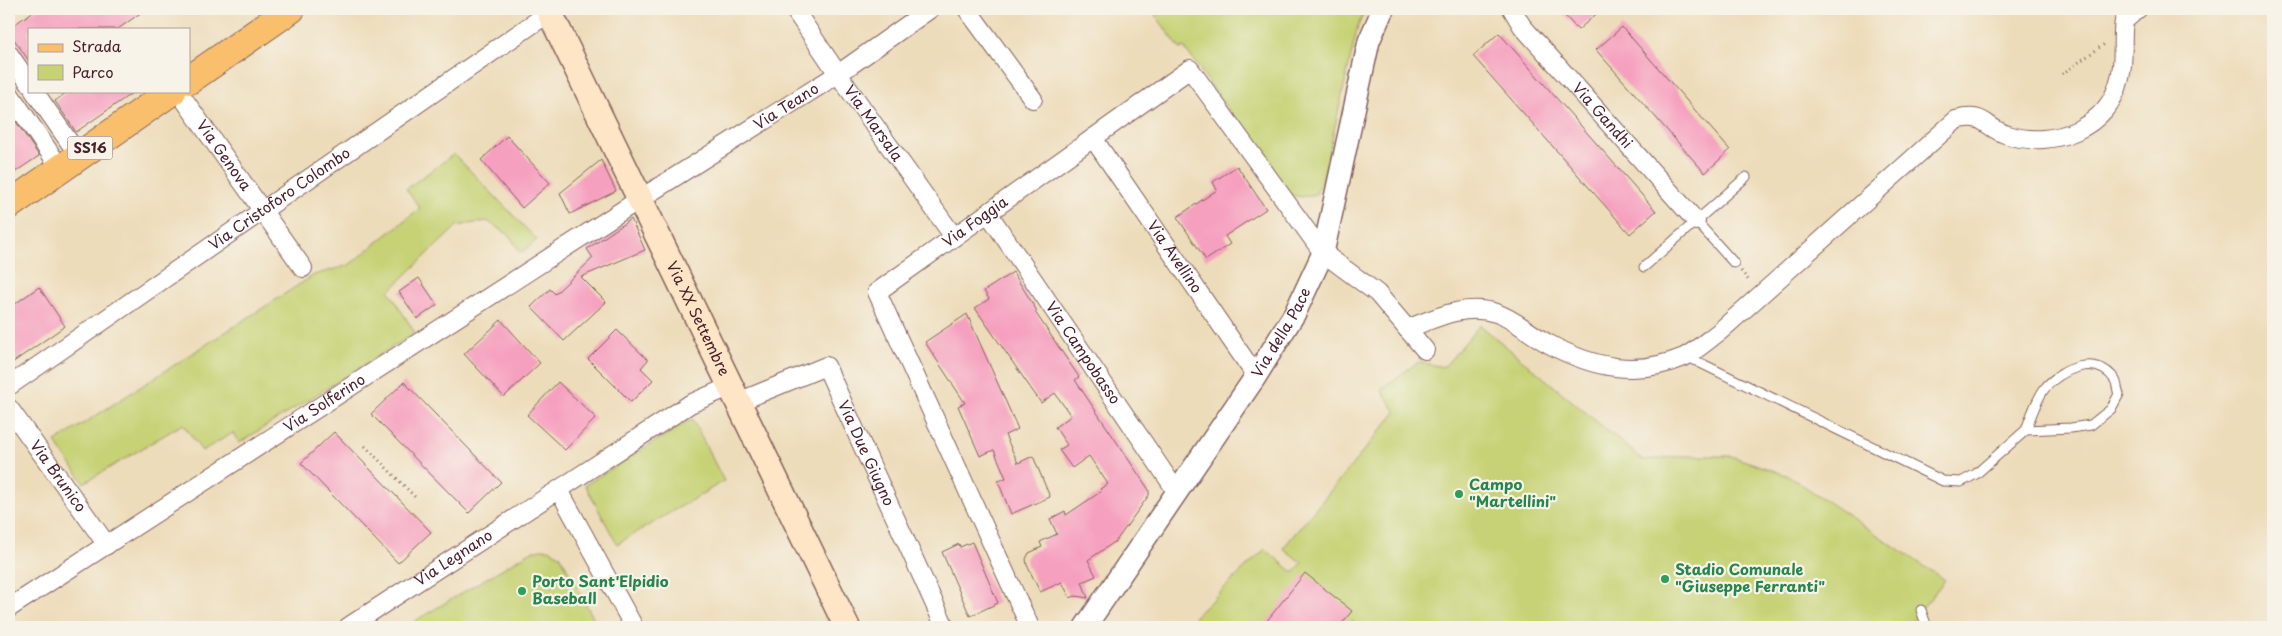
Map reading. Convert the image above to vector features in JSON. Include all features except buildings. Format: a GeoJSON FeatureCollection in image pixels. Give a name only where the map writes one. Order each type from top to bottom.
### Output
{"type":"FeatureCollection","features":[{"type":"Feature","properties":{"kind":"main road"},"geometry":{"type":"LineString","coordinates":[[190,79],[291,9]]}},
{"type":"Feature","properties":{"kind":"main road","name":"Via XX Settembre"},"geometry":{"type":"LineString","coordinates":[[549,11],[847,627]]}},
{"type":"Feature","properties":{"kind":"main road","name":"SS16"},"geometry":{"type":"LineString","coordinates":[[9,204],[171,92]]}},
{"type":"Feature","properties":{"kind":"street","name":"Via Marsala"},"geometry":{"type":"LineString","coordinates":[[794,9],[954,237]]}},
{"type":"Feature","properties":{"kind":"street","name":"Via Teano"},"geometry":{"type":"LineString","coordinates":[[640,199],[838,74],[930,9]]}},
{"type":"Feature","properties":{"kind":"street"},"geometry":{"type":"LineString","coordinates":[[968,9],[1033,99]]}},
{"type":"Feature","properties":{"kind":"street","name":"Via della Pace"},"geometry":{"type":"LineString","coordinates":[[1083,624],[1177,492],[1256,376],[1295,313],[1323,253],[1369,41],[1383,9]]}},
{"type":"Feature","properties":{"kind":"street","name":"Via Gandhi"},"geometry":{"type":"LineString","coordinates":[[1512,9],[1522,26],[1696,221]]}},
{"type":"Feature","properties":{"kind":"street"},"geometry":{"type":"LineString","coordinates":[[1407,329],[1449,312],[1475,310],[1496,313],[1548,344],[1575,356],[1610,367],[1646,369],[1686,356],[1719,332],[1760,293],[1956,120],[1970,116],[1982,120],[2006,135],[2034,141],[2062,138],[2088,125],[2108,105],[2120,79],[2124,21],[2138,9]]}},
{"type":"Feature","properties":{"kind":"street","name":"Via Cristoforo Colombo"},"geometry":{"type":"LineString","coordinates":[[9,386],[549,11]]}},
{"type":"Feature","properties":{"kind":"street"},"geometry":{"type":"LineString","coordinates":[[9,54],[28,82]]}},
{"type":"Feature","properties":{"kind":"street","name":"Via Foggia"},"geometry":{"type":"LineString","coordinates":[[1030,627],[877,292],[1190,69],[1323,253]]}},
{"type":"Feature","properties":{"kind":"street"},"geometry":{"type":"LineString","coordinates":[[35,92],[70,162]]}},
{"type":"Feature","properties":{"kind":"street","name":"Via Genova"},"geometry":{"type":"LineString","coordinates":[[179,92],[303,268]]}},
{"type":"Feature","properties":{"kind":"street"},"geometry":{"type":"LineString","coordinates":[[9,93],[70,162]]}},
{"type":"Feature","properties":{"kind":"street","name":"Via Avellino"},"geometry":{"type":"LineString","coordinates":[[1093,138],[1256,376]]}},
{"type":"Feature","properties":{"kind":"street","name":"Via Solferino"},"geometry":{"type":"LineString","coordinates":[[9,608],[640,199]]}},
{"type":"Feature","properties":{"kind":"street","name":"Via Campobasso"},"geometry":{"type":"LineString","coordinates":[[988,212],[1177,492]]}},
{"type":"Feature","properties":{"kind":"street"},"geometry":{"type":"LineString","coordinates":[[1323,253],[1377,293],[1425,350]]}},
{"type":"Feature","properties":{"kind":"street","name":"Via Due Giugno"},"geometry":{"type":"LineString","coordinates":[[734,394],[826,366],[944,627]]}},
{"type":"Feature","properties":{"kind":"street","name":"Via Legnano"},"geometry":{"type":"LineString","coordinates":[[348,627],[690,404],[734,394]]}},
{"type":"Feature","properties":{"kind":"street","name":"Via Brunico"},"geometry":{"type":"LineString","coordinates":[[9,408],[107,544]]}},
{"type":"Feature","properties":{"kind":"street"},"geometry":{"type":"LineString","coordinates":[[559,490],[634,627]]}},
{"type":"Feature","properties":{"kind":"lane"},"geometry":{"type":"LineString","coordinates":[[1644,267],[1746,177]]}},
{"type":"Feature","properties":{"kind":"lane","name":"Via Gandhi"},"geometry":{"type":"LineString","coordinates":[[1696,221],[1734,264]]}},
{"type":"Feature","properties":{"kind":"lane"},"geometry":{"type":"LineString","coordinates":[[1686,356],[1944,481],[1962,482],[1976,474],[2026,430],[2033,409],[2046,387],[2071,368],[2084,364],[2100,368],[2115,380],[2119,394],[2112,408],[2091,425],[2026,430]]}},
{"type":"Feature","properties":{"kind":"lane"},"geometry":{"type":"LineString","coordinates":[[1921,610],[1927,627]]}},
{"type":"Feature","properties":{"kind":"path"},"geometry":{"type":"LineString","coordinates":[[2062,74],[2122,31]]}},
{"type":"Feature","properties":{"kind":"path"},"geometry":{"type":"LineString","coordinates":[[1734,264],[1760,293]]}},
{"type":"Feature","properties":{"kind":"path"},"geometry":{"type":"LineString","coordinates":[[365,446],[415,498]]}},
{"type":"Feature","properties":{"kind":"green space"},"geometry":{"type":"Polygon","coordinates":[[[1151,9],[1366,9],[1358,26],[1323,178],[1316,194],[1301,197],[1288,194],[1184,47],[1180,49],[1151,9]]]}},
{"type":"Feature","properties":{"kind":"green space"},"geometry":{"type":"Polygon","coordinates":[[[454,154],[537,240],[521,253],[509,235],[487,221],[457,226],[389,291],[415,333],[239,443],[233,433],[202,451],[183,424],[84,483],[55,442],[314,275],[349,265],[420,208],[406,189],[454,154]]]}},
{"type":"Feature","properties":{"kind":"green space"},"geometry":{"type":"Polygon","coordinates":[[[1480,325],[1643,460],[1685,456],[1731,456],[1789,476],[1945,580],[1907,627],[1359,627],[1352,621],[1347,627],[1184,627],[1265,549],[1294,573],[1302,563],[1283,548],[1396,412],[1381,389],[1418,362],[1444,367],[1480,325]]]}},
{"type":"Feature","properties":{"kind":"green space"},"geometry":{"type":"Polygon","coordinates":[[[692,419],[724,481],[617,544],[585,485],[692,419]]]}},
{"type":"Feature","properties":{"kind":"green space","name":"Porto Sant'Elpidio Baseball"},"geometry":{"type":"Polygon","coordinates":[[[549,549],[560,555],[598,627],[405,627],[532,551],[549,549]]]}},
{"type":"Feature","properties":{"kind":"place","name":"Campo \"Martellini\""},"geometry":{"type":"Point","coordinates":[1459,494]}},
{"type":"Feature","properties":{"kind":"place","name":"Stadio Comunale \"Giuseppe Ferranti\""},"geometry":{"type":"Point","coordinates":[1665,579]}},
{"type":"Feature","properties":{"kind":"place","name":"Porto Sant'Elpidio Baseball"},"geometry":{"type":"Point","coordinates":[522,591]}}]}
